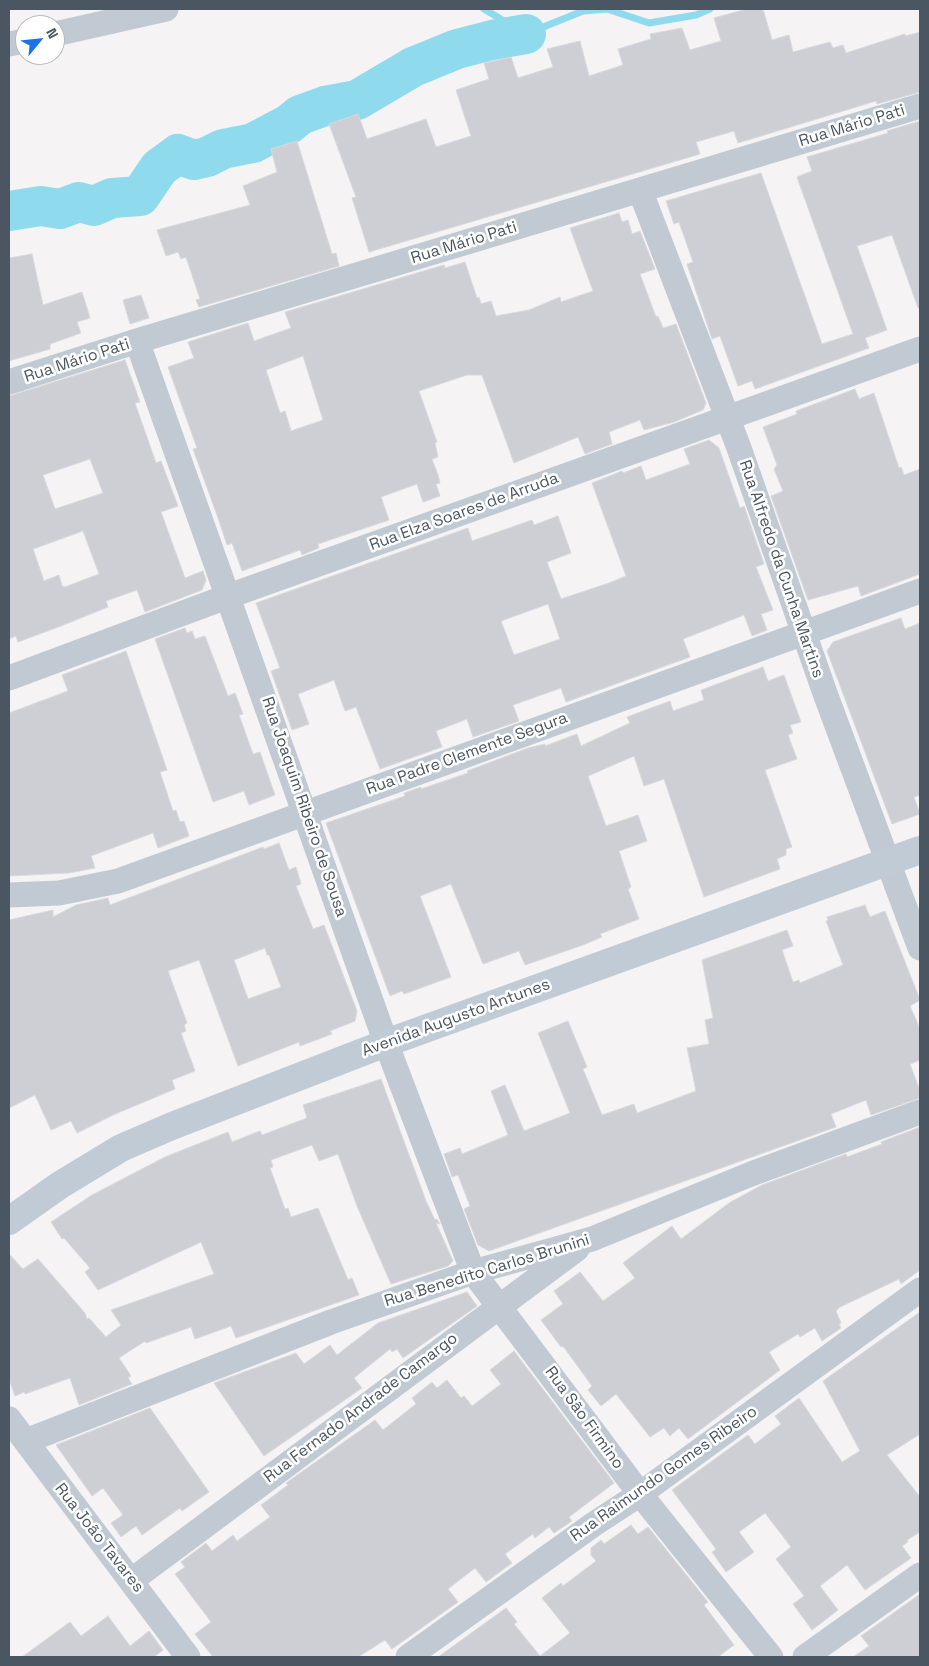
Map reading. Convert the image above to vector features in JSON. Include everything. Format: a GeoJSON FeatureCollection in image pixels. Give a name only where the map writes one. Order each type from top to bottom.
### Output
{"type":"FeatureCollection","features":[{"type":"Feature","properties":{"kind":"street"},"geometry":{"type":"LineString","coordinates":[[65,32],[166,9]]}},
{"type":"Feature","properties":{"kind":"street","name":"Rua Mário Pati"},"geometry":{"type":"LineString","coordinates":[[9,382],[137,341],[920,106]]}},
{"type":"Feature","properties":{"kind":"street","name":"Rua Alfredo da Cunha Martins"},"geometry":{"type":"LineString","coordinates":[[640,190],[728,418],[803,633],[920,948]]}},
{"type":"Feature","properties":{"kind":"street","name":"Rua Joaquim Ribeiro de Sousa"},"geometry":{"type":"LineString","coordinates":[[137,341],[386,1043],[473,1272]]}},
{"type":"Feature","properties":{"kind":"street","name":"Rua Elza Soares de Arruda"},"geometry":{"type":"LineString","coordinates":[[9,678],[229,596],[920,349]]}},
{"type":"Feature","properties":{"kind":"street","name":"Rua Padre Clemente Segura"},"geometry":{"type":"LineString","coordinates":[[9,895],[59,893],[118,881],[920,591]]}},
{"type":"Feature","properties":{"kind":"street","name":"Avenida Augusto Antunes"},"geometry":{"type":"LineString","coordinates":[[9,1221],[60,1185],[121,1148],[386,1043],[920,850]]}},
{"type":"Feature","properties":{"kind":"street","name":"Rua Benedito Carlos Brunini"},"geometry":{"type":"LineString","coordinates":[[26,1441],[332,1322],[473,1272],[592,1239],[751,1174],[920,1112]]}},
{"type":"Feature","properties":{"kind":"street","name":"Rua Fernado Andrade Camargo"},"geometry":{"type":"LineString","coordinates":[[132,1580],[500,1305],[592,1239]]}},
{"type":"Feature","properties":{"kind":"street","name":"Rua São Firmino"},"geometry":{"type":"LineString","coordinates":[[473,1272],[500,1305],[640,1494],[771,1657]]}},
{"type":"Feature","properties":{"kind":"street","name":"Rua Raimundo Gomes Ribeiro"},"geometry":{"type":"LineString","coordinates":[[408,1657],[594,1524],[640,1494],[920,1290]]}},
{"type":"Feature","properties":{"kind":"street","name":"Rua João Tavares"},"geometry":{"type":"LineString","coordinates":[[9,1419],[132,1580],[188,1657]]}},
{"type":"Feature","properties":{"kind":"street"},"geometry":{"type":"LineString","coordinates":[[805,1657],[920,1575]]}},
{"type":"Feature","properties":{"kind":"building"},"geometry":{"type":"Polygon","coordinates":[[[747,9],[763,9],[772,40],[789,35],[793,52],[830,42],[833,48],[843,45],[846,53],[905,34],[906,36],[920,32],[920,92],[877,104],[876,101],[738,143],[734,131],[696,142],[700,154],[369,252],[352,198],[356,197],[329,124],[358,114],[367,139],[426,119],[436,147],[471,136],[456,90],[489,79],[484,63],[511,57],[518,78],[553,67],[547,49],[580,41],[589,76],[623,65],[618,49],[651,39],[650,34],[682,28],[690,50],[721,41],[714,18],[747,9]]]}},
{"type":"Feature","properties":{"kind":"building"},"geometry":{"type":"Polygon","coordinates":[[[920,121],[920,308],[918,308],[892,235],[857,246],[887,330],[865,338],[869,348],[755,389],[752,381],[738,386],[720,336],[712,339],[687,264],[693,262],[679,222],[674,224],[666,201],[761,173],[822,344],[853,334],[797,177],[812,171],[807,157],[888,133],[887,131],[920,121]]]}},
{"type":"Feature","properties":{"kind":"building"},"geometry":{"type":"Polygon","coordinates":[[[297,141],[332,254],[336,253],[339,266],[199,307],[196,300],[200,299],[186,257],[181,259],[178,252],[166,256],[157,230],[250,205],[243,186],[277,172],[271,149],[297,141]]]}},
{"type":"Feature","properties":{"kind":"building"},"geometry":{"type":"Polygon","coordinates":[[[619,213],[622,222],[628,220],[632,234],[640,231],[655,269],[640,274],[656,317],[658,316],[663,328],[676,324],[706,403],[703,410],[674,422],[644,430],[640,420],[609,432],[612,444],[585,454],[578,437],[514,463],[482,375],[467,375],[419,391],[437,442],[435,443],[438,457],[432,459],[440,483],[436,484],[440,496],[423,502],[417,484],[381,497],[389,520],[318,544],[319,548],[302,555],[300,550],[242,571],[232,543],[227,545],[193,449],[197,448],[168,367],[194,358],[188,342],[248,323],[254,341],[291,328],[285,312],[444,265],[445,268],[465,262],[477,298],[479,297],[481,304],[491,301],[496,316],[529,310],[560,297],[561,302],[593,291],[570,228],[619,213]],[[303,356],[266,370],[280,413],[285,411],[291,431],[323,420],[303,356]]]}},
{"type":"Feature","properties":{"kind":"building"},"geometry":{"type":"Polygon","coordinates":[[[32,254],[43,305],[82,292],[90,318],[77,322],[81,333],[50,344],[50,349],[9,361],[9,258],[32,254]]]}},
{"type":"Feature","properties":{"kind":"building"},"geometry":{"type":"Polygon","coordinates":[[[141,295],[149,318],[130,324],[123,300],[141,295]]]}},
{"type":"Feature","properties":{"kind":"building"},"geometry":{"type":"Polygon","coordinates":[[[125,360],[140,402],[135,403],[156,463],[161,461],[178,506],[161,512],[185,578],[203,571],[206,580],[202,590],[145,612],[137,590],[106,601],[108,607],[61,626],[18,642],[16,636],[9,639],[9,396],[125,360]],[[90,459],[43,475],[55,509],[103,493],[90,459]],[[83,531],[33,549],[44,581],[59,575],[62,586],[65,587],[99,574],[83,531]]]}},
{"type":"Feature","properties":{"kind":"building"},"geometry":{"type":"Polygon","coordinates":[[[855,389],[859,399],[874,393],[899,468],[901,467],[904,475],[920,469],[920,574],[861,596],[858,586],[808,600],[771,496],[783,491],[774,469],[777,465],[763,427],[797,414],[796,411],[855,389]]]}},
{"type":"Feature","properties":{"kind":"building"},"geometry":{"type":"Polygon","coordinates":[[[709,440],[719,448],[740,508],[744,506],[764,564],[756,567],[773,610],[761,614],[767,630],[752,636],[744,615],[683,639],[690,657],[566,702],[561,688],[513,705],[519,721],[473,737],[467,719],[436,731],[442,747],[380,769],[356,707],[345,711],[334,680],[298,694],[309,724],[292,730],[271,671],[280,668],[256,603],[468,528],[472,541],[532,520],[534,525],[558,516],[571,553],[547,562],[561,599],[609,583],[626,576],[592,483],[622,471],[623,473],[641,466],[646,480],[690,464],[684,449],[709,440]],[[548,604],[501,621],[514,655],[560,639],[548,604]]]}},
{"type":"Feature","properties":{"kind":"building"},"geometry":{"type":"Polygon","coordinates":[[[901,618],[905,629],[920,623],[920,795],[914,797],[920,814],[892,824],[827,651],[833,642],[901,618]]]}},
{"type":"Feature","properties":{"kind":"building"},"geometry":{"type":"Polygon","coordinates":[[[185,628],[187,633],[192,631],[195,639],[205,636],[228,696],[235,693],[243,714],[239,715],[253,754],[260,752],[275,795],[249,805],[244,791],[213,802],[155,639],[185,628]]]}},
{"type":"Feature","properties":{"kind":"building"},"geometry":{"type":"Polygon","coordinates":[[[126,651],[167,770],[160,772],[173,811],[176,810],[180,822],[184,821],[189,836],[158,848],[153,833],[91,856],[95,868],[69,873],[9,876],[9,713],[68,691],[62,675],[126,651]]]}},
{"type":"Feature","properties":{"kind":"building"},"geometry":{"type":"Polygon","coordinates":[[[763,667],[768,681],[784,675],[801,722],[790,725],[793,733],[788,735],[797,759],[765,770],[792,847],[786,849],[786,855],[777,859],[780,869],[704,897],[664,779],[644,786],[634,756],[588,776],[606,826],[638,815],[647,841],[619,851],[631,887],[628,889],[639,919],[600,934],[602,937],[583,945],[525,965],[519,951],[483,964],[451,884],[420,896],[451,977],[404,994],[402,991],[390,996],[326,823],[405,796],[404,793],[421,787],[421,789],[468,773],[467,771],[528,748],[545,744],[545,746],[577,734],[581,746],[630,723],[627,717],[670,701],[673,711],[704,700],[701,690],[763,667]]]}},
{"type":"Feature","properties":{"kind":"building"},"geometry":{"type":"Polygon","coordinates":[[[279,843],[289,870],[296,867],[301,884],[296,886],[313,929],[324,925],[357,1011],[355,1021],[330,1031],[332,1034],[300,1046],[299,1042],[238,1066],[199,960],[168,971],[187,1023],[184,1025],[186,1031],[181,1033],[195,1071],[172,1080],[175,1089],[113,1115],[77,1133],[71,1121],[51,1130],[35,1095],[9,1108],[9,920],[53,910],[53,917],[76,905],[108,898],[110,905],[263,847],[264,849],[279,843]],[[265,948],[234,960],[248,999],[281,987],[269,955],[267,955],[265,948]]]}},
{"type":"Feature","properties":{"kind":"building"},"geometry":{"type":"Polygon","coordinates":[[[865,905],[870,917],[885,911],[920,1000],[910,1006],[920,1029],[920,1060],[910,1064],[920,1091],[920,1098],[871,1115],[866,1100],[831,1114],[836,1127],[489,1251],[478,1245],[464,1209],[470,1206],[458,1175],[452,1177],[444,1154],[460,1148],[462,1154],[508,1135],[491,1091],[505,1085],[524,1131],[570,1113],[538,1033],[568,1021],[587,1067],[583,1069],[602,1115],[634,1104],[637,1113],[696,1091],[687,1048],[709,1044],[705,1020],[713,1018],[702,960],[787,930],[793,946],[782,950],[793,982],[799,980],[800,983],[843,965],[826,921],[828,920],[827,917],[865,905]]]}},
{"type":"Feature","properties":{"kind":"building"},"geometry":{"type":"Polygon","coordinates":[[[381,1079],[426,1201],[435,1220],[437,1219],[440,1224],[436,1223],[453,1261],[448,1266],[391,1284],[357,1206],[338,1154],[319,1161],[312,1145],[271,1160],[273,1167],[270,1168],[285,1209],[288,1208],[291,1217],[318,1208],[348,1280],[352,1278],[359,1295],[236,1338],[231,1326],[195,1339],[191,1327],[146,1343],[145,1341],[119,1358],[131,1376],[128,1378],[132,1384],[79,1405],[70,1378],[15,1396],[9,1379],[9,1254],[23,1269],[38,1259],[85,1313],[87,1319],[89,1318],[106,1337],[121,1325],[111,1310],[214,1274],[201,1242],[98,1290],[85,1272],[90,1268],[64,1238],[62,1239],[51,1222],[92,1195],[165,1157],[228,1132],[232,1142],[260,1131],[262,1135],[307,1118],[303,1105],[381,1079]]]}},
{"type":"Feature","properties":{"kind":"building"},"geometry":{"type":"Polygon","coordinates":[[[920,1127],[920,1270],[901,1284],[899,1279],[840,1307],[836,1311],[841,1328],[822,1341],[815,1328],[800,1337],[798,1334],[769,1352],[780,1370],[688,1439],[679,1428],[670,1436],[664,1428],[650,1437],[616,1394],[601,1406],[588,1390],[592,1386],[563,1346],[561,1347],[541,1320],[563,1304],[554,1291],[580,1272],[603,1301],[635,1278],[623,1263],[672,1226],[681,1239],[729,1203],[762,1185],[846,1154],[847,1157],[920,1127]]]}},
{"type":"Feature","properties":{"kind":"building"},"geometry":{"type":"Polygon","coordinates":[[[467,1292],[477,1306],[403,1358],[397,1349],[392,1352],[390,1349],[354,1378],[362,1388],[264,1456],[214,1383],[296,1353],[304,1364],[330,1345],[337,1355],[378,1323],[467,1292]]]}},
{"type":"Feature","properties":{"kind":"building"},"geometry":{"type":"Polygon","coordinates":[[[920,1312],[920,1434],[887,1455],[920,1497],[920,1532],[907,1540],[908,1542],[902,1546],[911,1558],[865,1590],[847,1565],[820,1586],[838,1610],[812,1630],[793,1604],[804,1596],[776,1559],[791,1547],[765,1513],[739,1532],[754,1552],[726,1572],[712,1552],[716,1549],[672,1490],[748,1435],[755,1444],[781,1424],[775,1416],[799,1398],[842,1462],[860,1451],[823,1381],[920,1312]]]}},
{"type":"Feature","properties":{"kind":"building"},"geometry":{"type":"Polygon","coordinates":[[[514,1351],[614,1483],[569,1517],[572,1521],[554,1533],[549,1527],[535,1538],[533,1534],[505,1554],[512,1563],[486,1582],[475,1568],[448,1589],[458,1602],[392,1649],[385,1640],[358,1657],[213,1657],[195,1634],[211,1622],[175,1574],[185,1567],[181,1562],[206,1543],[212,1551],[233,1535],[237,1541],[270,1517],[261,1505],[288,1485],[286,1483],[375,1420],[383,1430],[416,1404],[412,1398],[432,1382],[437,1388],[447,1380],[461,1398],[464,1396],[472,1406],[501,1384],[490,1370],[514,1351]]]}},
{"type":"Feature","properties":{"kind":"building"},"geometry":{"type":"Polygon","coordinates":[[[150,1408],[209,1492],[182,1511],[180,1508],[142,1535],[136,1526],[121,1537],[111,1523],[123,1515],[103,1488],[92,1496],[56,1445],[150,1408]]]}},
{"type":"Feature","properties":{"kind":"building"},"geometry":{"type":"Polygon","coordinates":[[[631,1525],[638,1534],[648,1527],[708,1602],[704,1605],[734,1645],[718,1657],[438,1657],[506,1608],[517,1622],[514,1624],[540,1656],[570,1633],[542,1598],[561,1583],[563,1586],[596,1561],[591,1555],[591,1548],[601,1540],[604,1544],[631,1525]]]}},
{"type":"Feature","properties":{"kind":"building"},"geometry":{"type":"Polygon","coordinates":[[[920,1594],[920,1657],[853,1657],[869,1646],[861,1636],[920,1594]]]}},
{"type":"Feature","properties":{"kind":"building"},"geometry":{"type":"Polygon","coordinates":[[[108,1616],[130,1646],[149,1631],[163,1650],[154,1657],[22,1657],[70,1622],[81,1636],[108,1616]]]}},
{"type":"Feature","properties":{"kind":"waterway"},"geometry":{"type":"LineString","coordinates":[[484,9],[526,34],[583,11],[607,9],[649,23],[696,15],[710,9]]}},
{"type":"Feature","properties":{"kind":"waterway"},"geometry":{"type":"LineString","coordinates":[[9,211],[41,206],[60,209],[79,202],[94,206],[112,198],[140,196],[159,168],[178,154],[194,160],[207,157],[223,149],[253,143],[289,124],[300,115],[325,106],[357,100],[413,67],[457,49],[526,34]]}}]}
